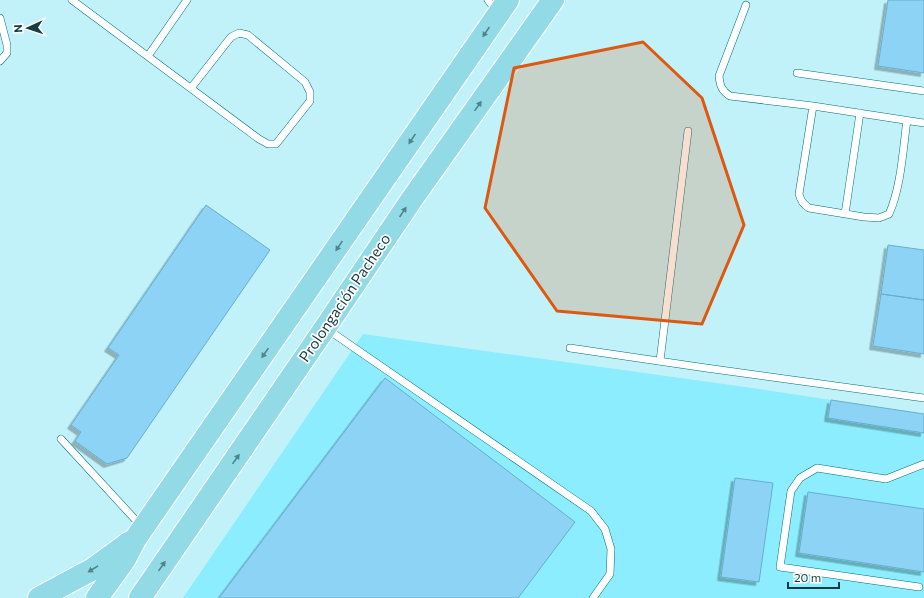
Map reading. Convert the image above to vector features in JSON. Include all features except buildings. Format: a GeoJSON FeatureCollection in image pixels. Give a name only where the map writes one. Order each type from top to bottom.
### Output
{"type":"FeatureCollection","features":[{"type":"Feature","properties":{"kind":"main road","name":"Prolongación Pacheco"},"geometry":{"type":"LineString","coordinates":[[140,598],[412,199],[553,0]]}},
{"type":"Feature","properties":{"kind":"main road"},"geometry":{"type":"LineString","coordinates":[[97,598],[125,559],[140,533],[498,5]]}},
{"type":"Feature","properties":{"kind":"main road"},"geometry":{"type":"LineString","coordinates":[[39,598],[93,569],[140,533]]}},
{"type":"Feature","properties":{"kind":"lane"},"geometry":{"type":"LineString","coordinates":[[72,0],[259,139],[268,144],[276,144],[310,101],[310,92],[305,82],[248,35],[239,33],[231,37],[191,88]]}},
{"type":"Feature","properties":{"kind":"lane"},"geometry":{"type":"LineString","coordinates":[[148,56],[187,0]]}},
{"type":"Feature","properties":{"kind":"lane"},"geometry":{"type":"LineString","coordinates":[[746,4],[719,76],[720,86],[725,93],[730,96],[814,106],[924,123]]}},
{"type":"Feature","properties":{"kind":"lane"},"geometry":{"type":"LineString","coordinates":[[0,18],[7,45],[7,53],[0,60]]}},
{"type":"Feature","properties":{"kind":"lane"},"geometry":{"type":"LineString","coordinates":[[797,73],[924,91]]}},
{"type":"Feature","properties":{"kind":"lane"},"geometry":{"type":"LineString","coordinates":[[814,106],[799,194],[803,204],[809,208],[845,214],[879,218],[889,214],[898,182],[908,120]]}},
{"type":"Feature","properties":{"kind":"lane"},"geometry":{"type":"LineString","coordinates":[[845,214],[860,113]]}},
{"type":"Feature","properties":{"kind":"lane"},"geometry":{"type":"LineString","coordinates":[[660,361],[688,131]]}},
{"type":"Feature","properties":{"kind":"lane"},"geometry":{"type":"LineString","coordinates":[[325,328],[591,511],[605,529],[611,549],[610,574],[593,598]]}},
{"type":"Feature","properties":{"kind":"lane"},"geometry":{"type":"LineString","coordinates":[[570,348],[924,398]]}},
{"type":"Feature","properties":{"kind":"lane"},"geometry":{"type":"LineString","coordinates":[[61,439],[140,533]]}},
{"type":"Feature","properties":{"kind":"lane"},"geometry":{"type":"LineString","coordinates":[[919,587],[780,567],[790,491],[800,478],[817,468],[886,479],[924,464]]}},
{"type":"Feature","properties":{"kind":"highlighted area"},"geometry":{"type":"Polygon","coordinates":[[[643,42],[702,98],[744,225],[702,324],[557,311],[485,208],[514,68],[643,42]]]}},
{"type":"Feature","properties":{"kind":"shaded area"},"geometry":{"type":"Polygon","coordinates":[[[363,334],[745,387],[924,414],[924,598],[183,598],[363,334]]]}}]}
